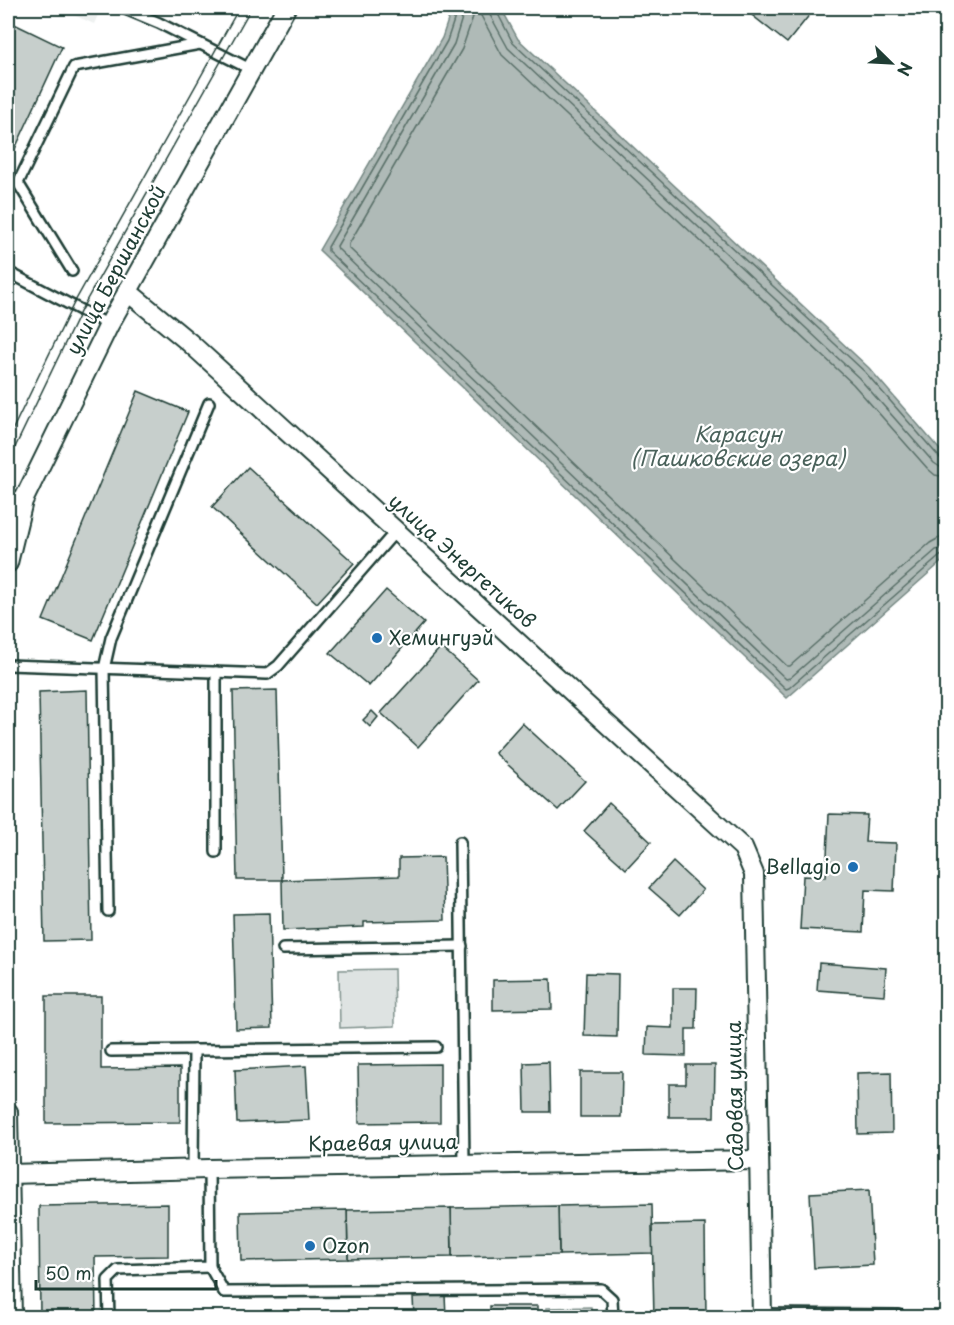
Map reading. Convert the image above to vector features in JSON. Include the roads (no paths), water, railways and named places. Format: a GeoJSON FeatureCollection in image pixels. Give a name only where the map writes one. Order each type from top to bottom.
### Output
{"type":"FeatureCollection","features":[{"type":"Feature","properties":{"kind":"street","name":"улица Бершанской"},"geometry":{"type":"LineString","coordinates":[[8,563],[15,497],[127,291],[286,8]]}},
{"type":"Feature","properties":{"kind":"street","name":"улица Энергетиков"},"geometry":{"type":"LineString","coordinates":[[127,291],[198,350],[743,848],[754,874]]}},
{"type":"Feature","properties":{"kind":"street","name":"Садовая улица"},"geometry":{"type":"LineString","coordinates":[[754,874],[762,1316]]}},
{"type":"Feature","properties":{"kind":"street"},"geometry":{"type":"LineString","coordinates":[[8,1112],[12,1317]]}},
{"type":"Feature","properties":{"kind":"street","name":"Краевая улица"},"geometry":{"type":"LineString","coordinates":[[8,1174],[759,1160]]}},
{"type":"Feature","properties":{"kind":"lane"},"geometry":{"type":"LineString","coordinates":[[123,8],[252,70]]}},
{"type":"Feature","properties":{"kind":"lane"},"geometry":{"type":"LineString","coordinates":[[18,183],[74,67],[200,44]]}},
{"type":"Feature","properties":{"kind":"lane"},"geometry":{"type":"LineString","coordinates":[[8,179],[18,183],[72,271]]}},
{"type":"Feature","properties":{"kind":"lane"},"geometry":{"type":"LineString","coordinates":[[8,272],[110,325]]}},
{"type":"Feature","properties":{"kind":"lane"},"geometry":{"type":"LineString","coordinates":[[108,911],[104,669],[111,638],[209,403]]}},
{"type":"Feature","properties":{"kind":"lane"},"geometry":{"type":"LineString","coordinates":[[8,665],[267,674],[278,666],[395,532]]}},
{"type":"Feature","properties":{"kind":"lane"},"geometry":{"type":"LineString","coordinates":[[216,672],[216,852]]}},
{"type":"Feature","properties":{"kind":"lane"},"geometry":{"type":"LineString","coordinates":[[460,842],[465,1164]]}},
{"type":"Feature","properties":{"kind":"lane"},"geometry":{"type":"LineString","coordinates":[[283,949],[462,946]]}},
{"type":"Feature","properties":{"kind":"lane"},"geometry":{"type":"LineString","coordinates":[[111,1051],[436,1047]]}},
{"type":"Feature","properties":{"kind":"lane"},"geometry":{"type":"LineString","coordinates":[[194,1050],[210,1267],[224,1292],[601,1288],[612,1299],[613,1317]]}},
{"type":"Feature","properties":{"kind":"lane"},"geometry":{"type":"LineString","coordinates":[[109,1317],[108,1280],[118,1270],[210,1267]]}},
{"type":"Feature","properties":{"kind":"lane"},"geometry":{"type":"LineString","coordinates":[[762,1316],[899,1315],[902,1317]]}},
{"type":"Feature","properties":{"kind":"water","name":"Карасун (Пашковские озера)"},"geometry":{"type":"Polygon","coordinates":[[[452,8],[501,8],[518,39],[869,368],[946,457],[946,558],[787,698],[319,250],[442,38],[452,8]]]}},
{"type":"Feature","properties":{"kind":"tram line"},"geometry":{"type":"LineString","coordinates":[[8,439],[73,305],[239,8]]}},
{"type":"Feature","properties":{"kind":"tram line"},"geometry":{"type":"LineString","coordinates":[[8,462],[81,310],[251,8]]}},
{"type":"Feature","properties":{"kind":"place","name":"Хемингуэй"},"geometry":{"type":"Point","coordinates":[377,638]}},
{"type":"Feature","properties":{"kind":"place","name":"Bellagio"},"geometry":{"type":"Point","coordinates":[853,867]}},
{"type":"Feature","properties":{"kind":"place","name":"Ozon"},"geometry":{"type":"Point","coordinates":[310,1246]}}]}
